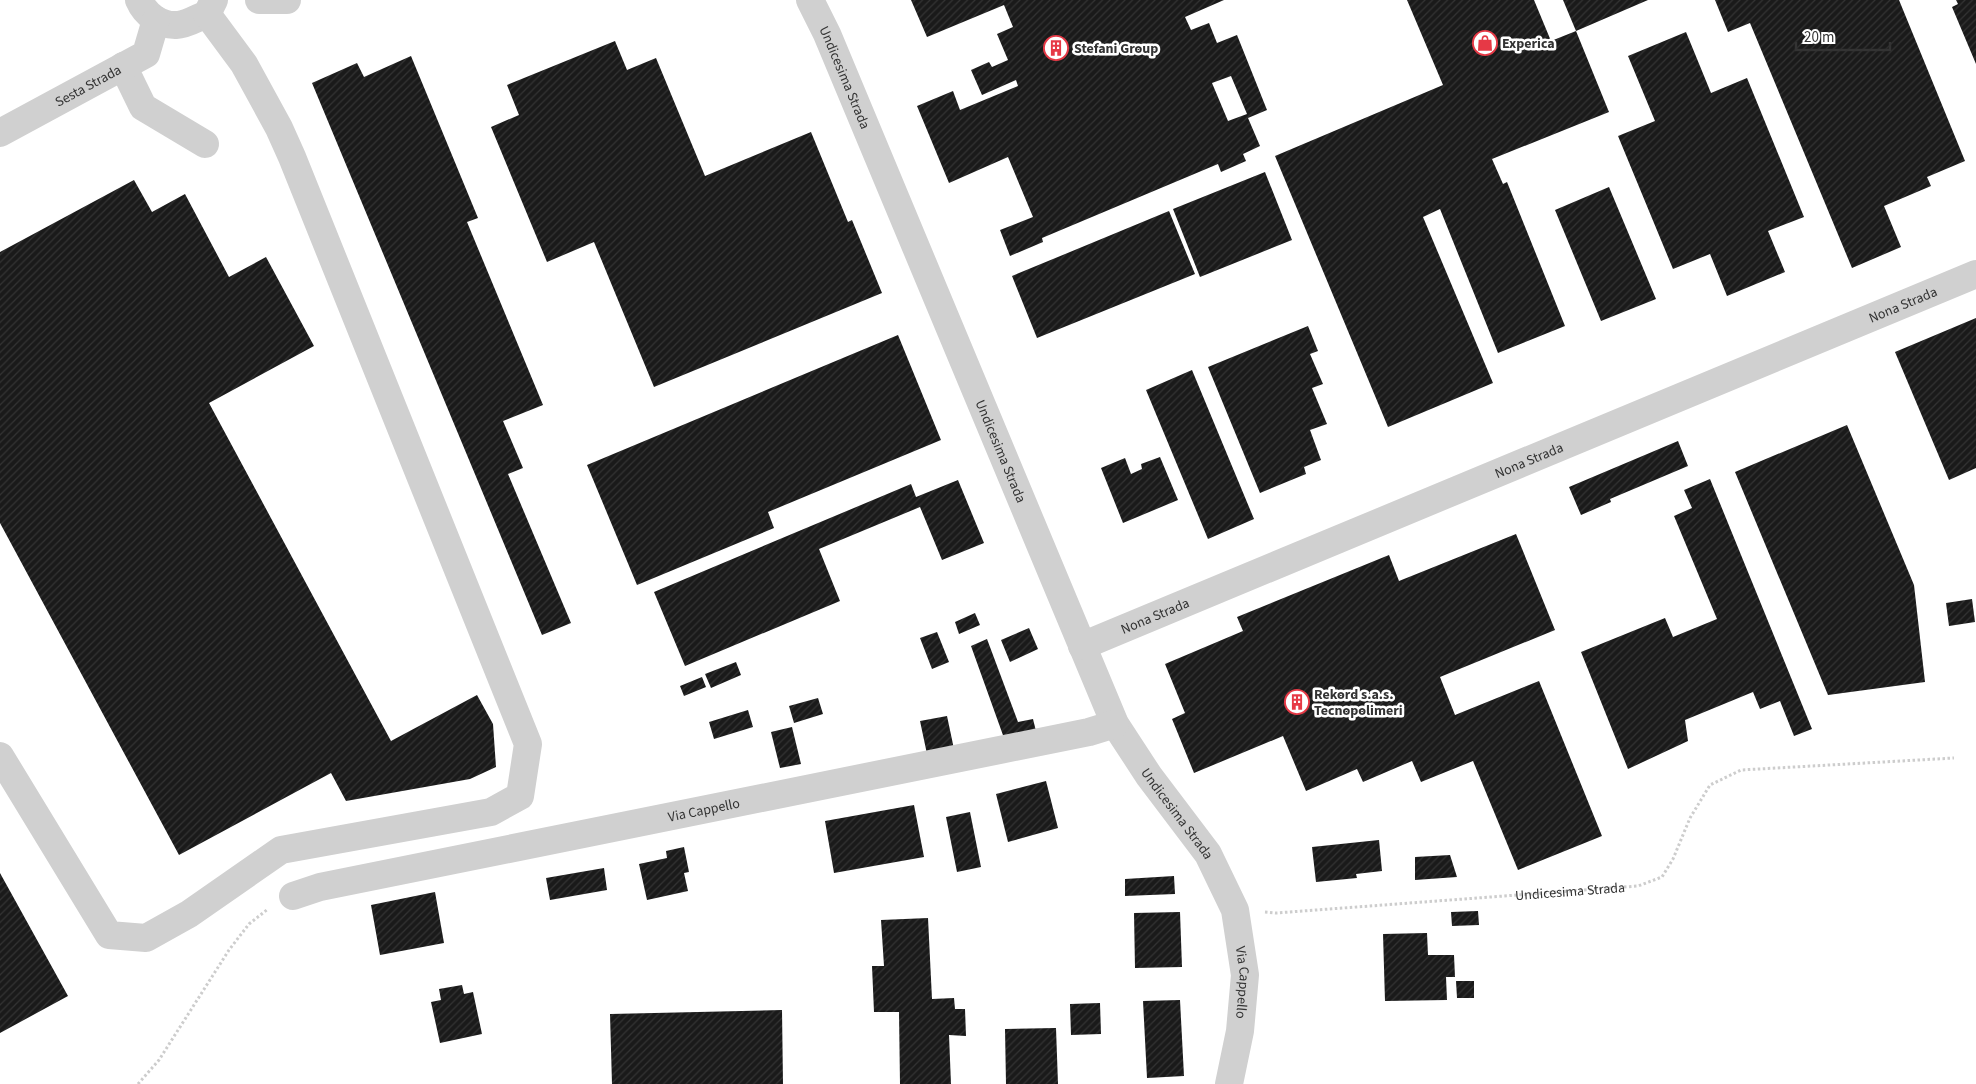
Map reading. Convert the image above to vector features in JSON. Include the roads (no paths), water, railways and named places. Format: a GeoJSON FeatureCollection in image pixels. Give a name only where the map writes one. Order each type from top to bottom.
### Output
{"type":"FeatureCollection","features":[{"type":"Feature","properties":{"kind":"street"},"geometry":{"type":"LineString","coordinates":[[259,0],[287,0]]}},
{"type":"Feature","properties":{"kind":"street","name":"Undicesima Strada"},"geometry":{"type":"LineString","coordinates":[[810,0],[827,34],[1115,724],[1149,776],[1208,854],[1235,910]]}},
{"type":"Feature","properties":{"kind":"street"},"geometry":{"type":"LineString","coordinates":[[0,756],[110,935],[146,938],[189,914],[281,850],[491,812],[520,796],[528,744],[292,156],[279,128],[211,7],[178,25],[148,10]]}},
{"type":"Feature","properties":{"kind":"street","name":"Sesta Strada"},"geometry":{"type":"LineString","coordinates":[[0,134],[146,54],[148,10]]}},
{"type":"Feature","properties":{"kind":"street"},"geometry":{"type":"LineString","coordinates":[[123,66],[143,107],[205,144]]}},
{"type":"Feature","properties":{"kind":"street","name":"Nona Strada"},"geometry":{"type":"LineString","coordinates":[[1082,646],[1976,274]]}},
{"type":"Feature","properties":{"kind":"street","name":"Via Cappello"},"geometry":{"type":"LineString","coordinates":[[293,896],[330,885],[1089,732],[1115,724]]}},
{"type":"Feature","properties":{"kind":"street","name":"Via Cappello"},"geometry":{"type":"LineString","coordinates":[[1229,1084],[1240,1031],[1245,975],[1235,910]]}},
{"type":"Feature","properties":{"kind":"place","name":"Experica"},"geometry":{"type":"Point","coordinates":[1485,43]}},
{"type":"Feature","properties":{"kind":"place","name":"Stefani Group"},"geometry":{"type":"Point","coordinates":[1056,48]}},
{"type":"Feature","properties":{"kind":"place","name":"Rekord s.a.s. Tecnopolimeri"},"geometry":{"type":"Point","coordinates":[1297,702]}}]}
